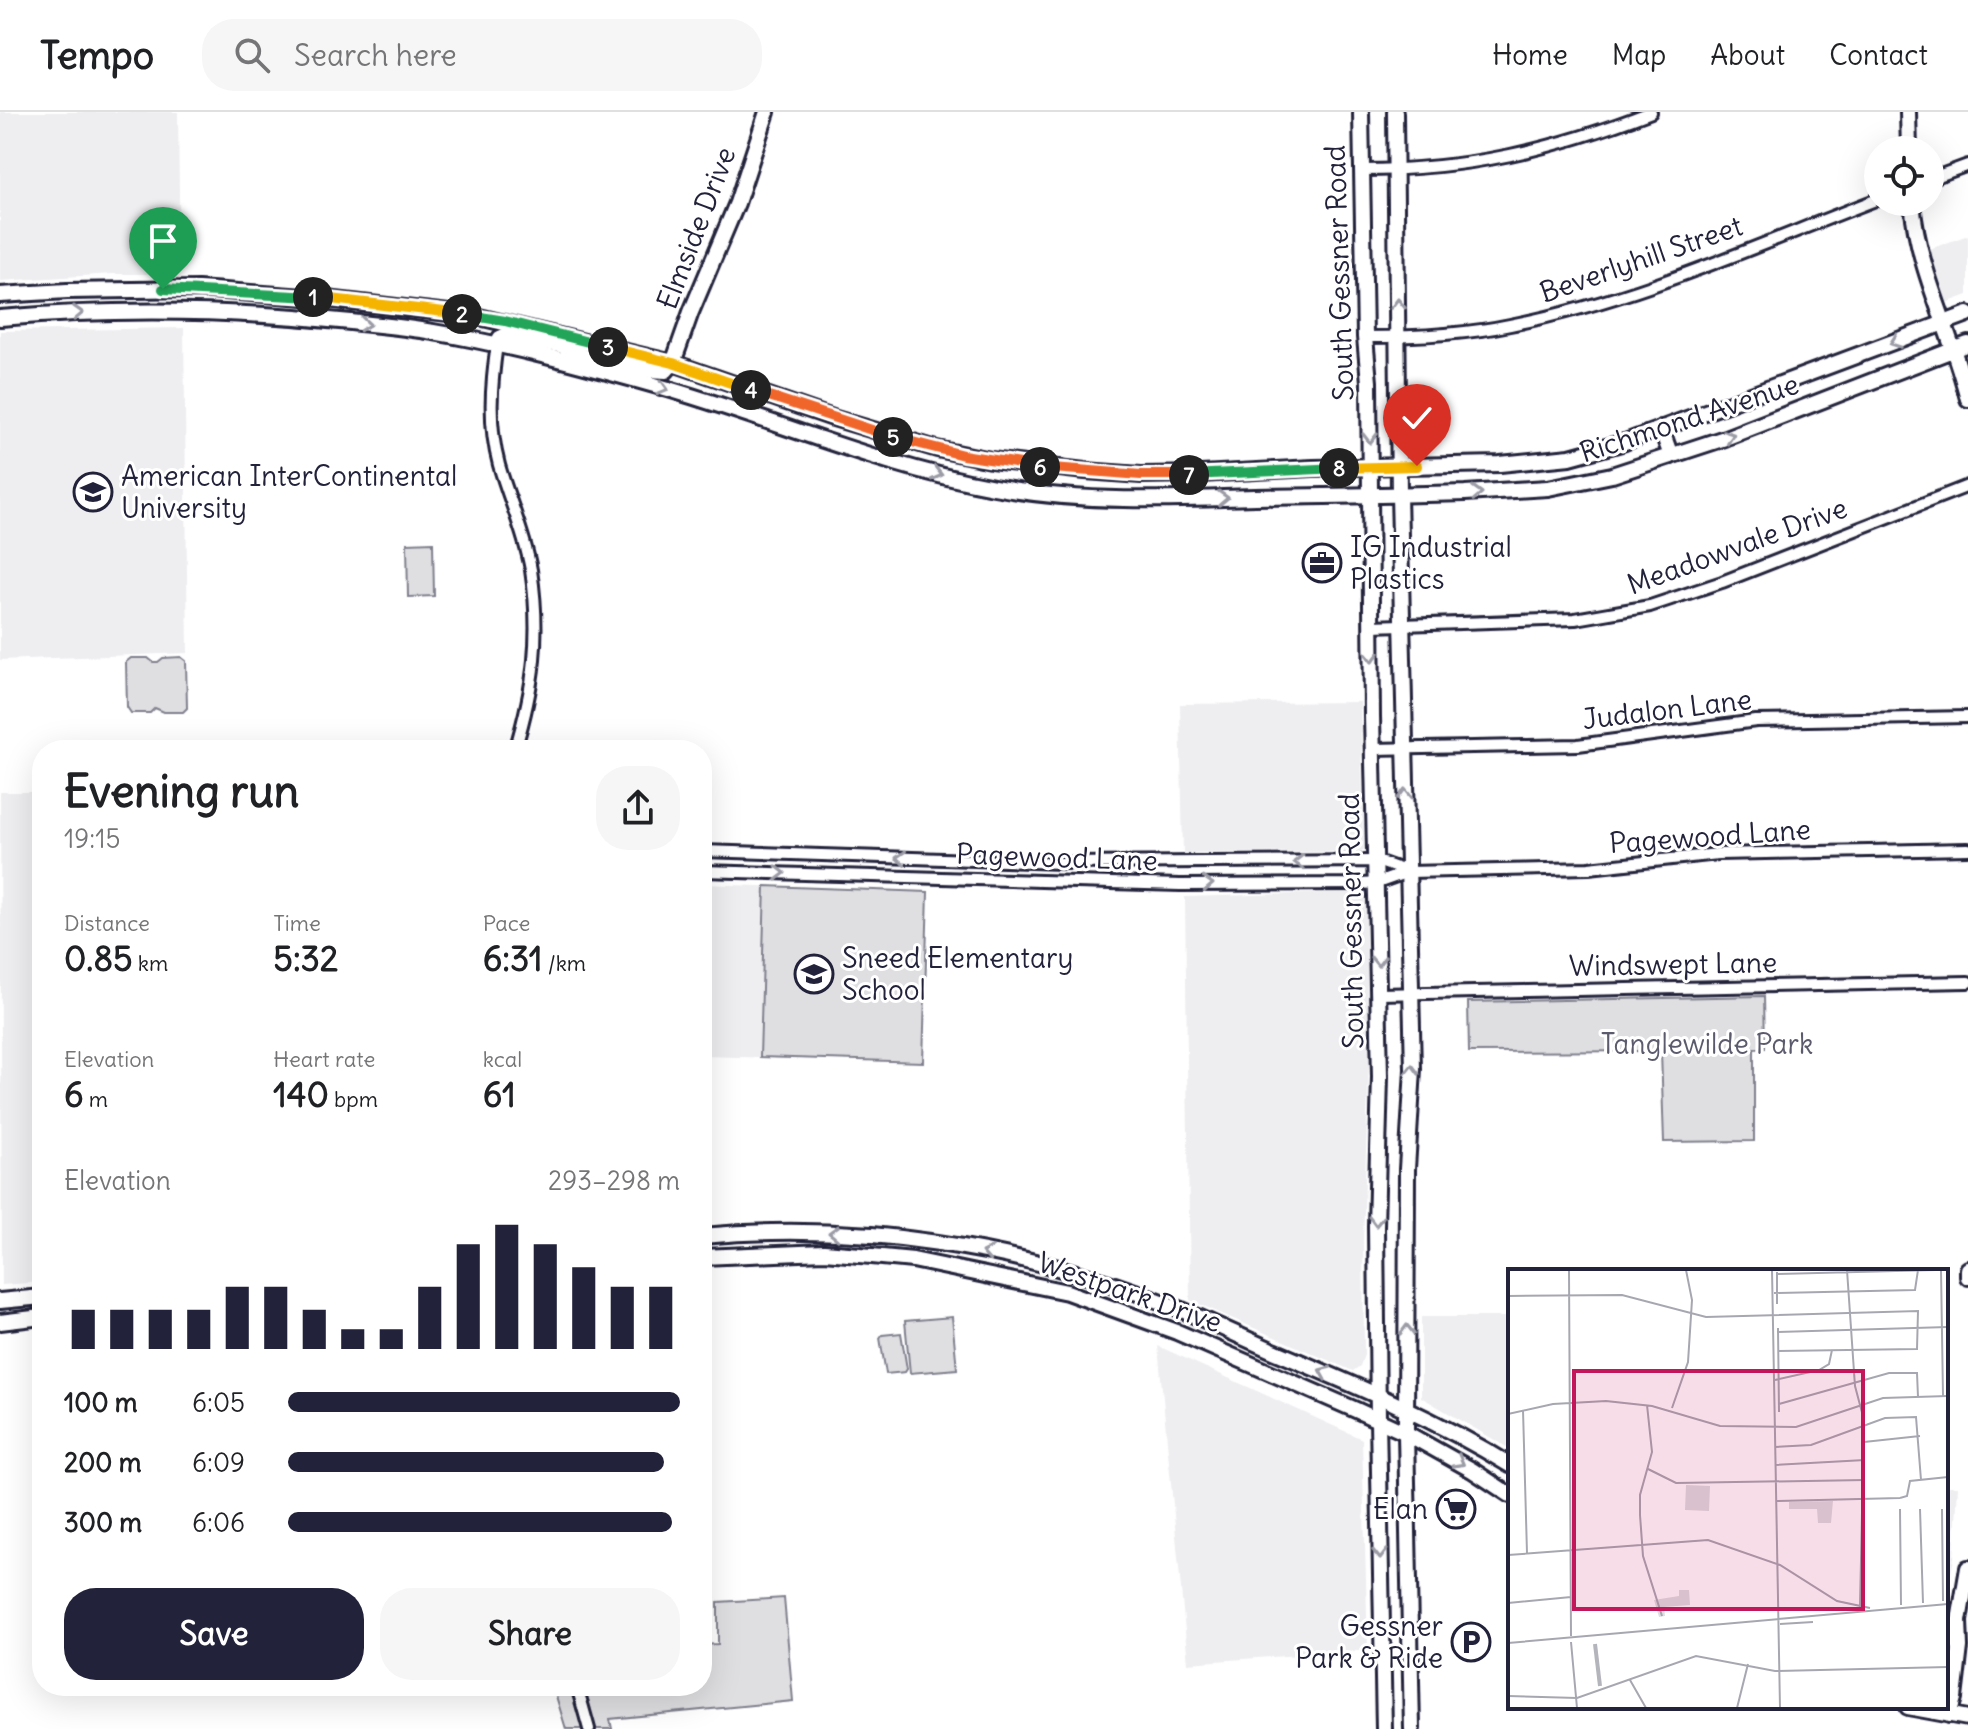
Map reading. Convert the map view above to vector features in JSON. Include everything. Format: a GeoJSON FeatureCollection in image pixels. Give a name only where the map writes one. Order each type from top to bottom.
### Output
{"type":"FeatureCollection","features":[{"type":"Feature","properties":{"kind":"main road","name":"Elmside Drive"},"geometry":{"type":"LineString","coordinates":[[673,363],[737,203],[767,112]]}},
{"type":"Feature","properties":{"kind":"main road","name":"South Gessner Road"},"geometry":{"type":"LineString","coordinates":[[1361,112],[1371,467],[1379,994],[1376,1226],[1384,1729]]}},
{"type":"Feature","properties":{"kind":"main road","name":"South Gessner Road"},"geometry":{"type":"LineString","coordinates":[[1395,112],[1399,495],[1413,1069],[1407,1169],[1406,1433],[1412,1729]]}},
{"type":"Feature","properties":{"kind":"main road"},"geometry":{"type":"LineString","coordinates":[[1914,216],[1918,244],[1968,399]]}},
{"type":"Feature","properties":{"kind":"main road"},"geometry":{"type":"LineString","coordinates":[[134,289],[140,312]]}},
{"type":"Feature","properties":{"kind":"main road","name":"Richmond Avenue"},"geometry":{"type":"LineString","coordinates":[[0,295],[198,289],[318,298],[475,316],[673,363],[833,418],[937,449],[991,460],[1141,475],[1500,464],[1570,457],[1625,442],[1968,314]]}},
{"type":"Feature","properties":{"kind":"main road"},"geometry":{"type":"LineString","coordinates":[[316,319],[318,298]]}},
{"type":"Feature","properties":{"kind":"main road","name":"Richmond Avenue"},"geometry":{"type":"LineString","coordinates":[[0,318],[140,312],[218,313],[428,331],[560,359],[662,387],[889,462],[995,487],[1074,497],[1192,499],[1511,492],[1548,488],[1612,475],[1671,456],[1968,344]]}},
{"type":"Feature","properties":{"kind":"main road"},"geometry":{"type":"LineString","coordinates":[[497,344],[500,338],[507,335],[560,345],[591,343]]}},
{"type":"Feature","properties":{"kind":"main road"},"geometry":{"type":"LineString","coordinates":[[560,359],[575,354],[660,372],[666,371],[673,363]]}},
{"type":"Feature","properties":{"kind":"main road"},"geometry":{"type":"LineString","coordinates":[[828,442],[833,418]]}},
{"type":"Feature","properties":{"kind":"main road"},"geometry":{"type":"LineString","coordinates":[[1661,428],[1671,456]]}},
{"type":"Feature","properties":{"kind":"main road"},"geometry":{"type":"LineString","coordinates":[[1192,499],[1200,474]]}},
{"type":"Feature","properties":{"kind":"main road"},"geometry":{"type":"LineString","coordinates":[[1378,1167],[1407,1169]]}},
{"type":"Feature","properties":{"kind":"main road","name":"Westpark Drive"},"geometry":{"type":"LineString","coordinates":[[712,1235],[774,1232],[911,1239],[1072,1272],[1167,1304],[1408,1408],[1508,1464]]}},
{"type":"Feature","properties":{"kind":"main road","name":"Westpark Drive"},"geometry":{"type":"LineString","coordinates":[[712,1257],[824,1252],[913,1260],[1067,1292],[1213,1347],[1378,1420],[1472,1470],[1508,1494]]}},
{"type":"Feature","properties":{"kind":"main road"},"geometry":{"type":"LineString","coordinates":[[1968,1269],[1968,1277]]}},
{"type":"Feature","properties":{"kind":"main road"},"geometry":{"type":"LineString","coordinates":[[1067,1292],[1072,1272]]}},
{"type":"Feature","properties":{"kind":"main road"},"geometry":{"type":"LineString","coordinates":[[0,1301],[32,1298]]}},
{"type":"Feature","properties":{"kind":"main road"},"geometry":{"type":"LineString","coordinates":[[0,1322],[32,1318]]}},
{"type":"Feature","properties":{"kind":"main road"},"geometry":{"type":"LineString","coordinates":[[1213,1347],[1220,1328]]}},
{"type":"Feature","properties":{"kind":"main road"},"geometry":{"type":"LineString","coordinates":[[1949,1715],[1956,1698],[1959,1621],[1968,1568]]}},
{"type":"Feature","properties":{"kind":"main road"},"geometry":{"type":"LineString","coordinates":[[1382,1620],[1410,1619]]}},
{"type":"Feature","properties":{"kind":"main road"},"geometry":{"type":"LineString","coordinates":[[1948,1639],[1959,1621]]}},
{"type":"Feature","properties":{"kind":"main road"},"geometry":{"type":"LineString","coordinates":[[1930,1709],[1968,1718]]}},
{"type":"Feature","properties":{"kind":"street"},"geometry":{"type":"LineString","coordinates":[[1362,170],[1445,167],[1503,159],[1561,144],[1651,112]]}},
{"type":"Feature","properties":{"kind":"street"},"geometry":{"type":"LineString","coordinates":[[1944,174],[1968,165]]}},
{"type":"Feature","properties":{"kind":"street","name":"Beverlyhill Street"},"geometry":{"type":"LineString","coordinates":[[1365,337],[1399,337],[1507,326],[1629,295],[1864,204]]}},
{"type":"Feature","properties":{"kind":"street"},"geometry":{"type":"LineString","coordinates":[[497,344],[490,407],[493,436],[499,466],[531,567],[536,621],[534,676],[518,740]]}},
{"type":"Feature","properties":{"kind":"street","name":"Meadowvale Drive"},"geometry":{"type":"LineString","coordinates":[[1372,626],[1575,619],[1650,606],[1708,587],[1968,486]]}},
{"type":"Feature","properties":{"kind":"street","name":"Judalon Lane"},"geometry":{"type":"LineString","coordinates":[[1373,749],[1587,744],[1756,721],[1968,717]]}},
{"type":"Feature","properties":{"kind":"street","name":"Pagewood Lane"},"geometry":{"type":"LineString","coordinates":[[712,871],[1165,884],[1377,883],[1408,872],[1589,868],[1718,854],[1968,849]]}},
{"type":"Feature","properties":{"kind":"street","name":"Pagewood Lane"},"geometry":{"type":"LineString","coordinates":[[712,851],[1062,863],[1377,861],[1408,872]]}},
{"type":"Feature","properties":{"kind":"street","name":"Windswept Lane"},"geometry":{"type":"LineString","coordinates":[[1379,994],[1968,982]]}},
{"type":"Feature","properties":{"kind":"street"},"geometry":{"type":"LineString","coordinates":[[580,1696],[589,1729]]}},
{"type":"Feature","properties":{"kind":"shaded area"},"geometry":{"type":"Polygon","coordinates":[[[0,112],[178,112],[180,274],[113,274],[0,281],[0,112]]]}},
{"type":"Feature","properties":{"kind":"shaded area"},"geometry":{"type":"Polygon","coordinates":[[[1968,235],[1968,295],[1946,303],[1930,249],[1968,235]]]}},
{"type":"Feature","properties":{"kind":"shaded area","name":"American InterContinental University"},"geometry":{"type":"Polygon","coordinates":[[[184,328],[188,653],[0,660],[0,331],[184,328]]]}},
{"type":"Feature","properties":{"kind":"shaded area"},"geometry":{"type":"Polygon","coordinates":[[[1360,702],[1364,850],[1183,853],[1180,704],[1360,702]]]}},
{"type":"Feature","properties":{"kind":"shaded area"},"geometry":{"type":"Polygon","coordinates":[[[0,792],[32,792],[32,1283],[2,1285],[0,792]]]}},
{"type":"Feature","properties":{"kind":"shaded area","name":"Sneed Elementary School"},"geometry":{"type":"Polygon","coordinates":[[[712,884],[928,892],[923,1062],[712,1056],[712,884]]]}},
{"type":"Feature","properties":{"kind":"shaded area"},"geometry":{"type":"Polygon","coordinates":[[[1366,892],[1369,1061],[1363,1241],[1364,1355],[1360,1366],[1353,1371],[1190,1300],[1185,897],[1366,892]]]}},
{"type":"Feature","properties":{"kind":"shaded area"},"geometry":{"type":"Polygon","coordinates":[[[1421,1317],[1508,1317],[1508,1448],[1421,1397],[1421,1317]]]}},
{"type":"Feature","properties":{"kind":"shaded area"},"geometry":{"type":"Polygon","coordinates":[[[1158,1346],[1362,1439],[1368,1650],[1188,1663],[1158,1346]]]}},
{"type":"Feature","properties":{"kind":"shaded area"},"geometry":{"type":"Polygon","coordinates":[[[1948,1486],[1958,1486],[1954,1557],[1948,1592],[1948,1486]]]}},
{"type":"Feature","properties":{"kind":"green space"},"geometry":{"type":"Polygon","coordinates":[[[433,542],[434,596],[408,597],[407,543],[433,542]]]}},
{"type":"Feature","properties":{"kind":"green space"},"geometry":{"type":"Polygon","coordinates":[[[181,657],[186,661],[187,708],[183,712],[164,712],[155,708],[150,713],[131,713],[127,707],[126,662],[131,658],[148,658],[158,662],[163,658],[181,657]]]}},
{"type":"Feature","properties":{"kind":"green space","name":"Sneed Elementary School"},"geometry":{"type":"Polygon","coordinates":[[[765,886],[928,892],[923,1062],[760,1057],[765,886]]]}},
{"type":"Feature","properties":{"kind":"green space","name":"Tanglewilde Park"},"geometry":{"type":"Polygon","coordinates":[[[1764,996],[1765,1048],[1754,1049],[1754,1141],[1664,1142],[1661,1051],[1469,1052],[1468,1002],[1764,996]]]}},
{"type":"Feature","properties":{"kind":"green space"},"geometry":{"type":"Polygon","coordinates":[[[952,1317],[957,1369],[910,1373],[905,1321],[952,1317]]]}},
{"type":"Feature","properties":{"kind":"green space"},"geometry":{"type":"Polygon","coordinates":[[[901,1333],[907,1369],[905,1372],[886,1374],[880,1338],[882,1335],[901,1333]]]}},
{"type":"Feature","properties":{"kind":"green space"},"geometry":{"type":"Polygon","coordinates":[[[784,1598],[793,1701],[610,1719],[612,1729],[566,1729],[556,1696],[712,1696],[712,1644],[718,1644],[718,1602],[784,1598]]]}},
{"type":"Feature","properties":{"kind":"place","name":"American InterContinental University"},"geometry":{"type":"Point","coordinates":[93,492]}},
{"type":"Feature","properties":{"kind":"place","name":"IG Industrial Plastics"},"geometry":{"type":"Point","coordinates":[1322,563]}},
{"type":"Feature","properties":{"kind":"place","name":"Sneed Elementary School"},"geometry":{"type":"Point","coordinates":[814,974]}},
{"type":"Feature","properties":{"kind":"place","name":"Elan"},"geometry":{"type":"Point","coordinates":[1456,1509]}},
{"type":"Feature","properties":{"kind":"place","name":"Gessner Park & Ride"},"geometry":{"type":"Point","coordinates":[1471,1642]}},
{"type":"Feature","properties":{"kind":"route"},"geometry":{"type":"LineString","coordinates":[[163,289],[318,298],[505,321],[673,363],[887,435],[991,460],[1141,475],[1417,466]]}}]}
